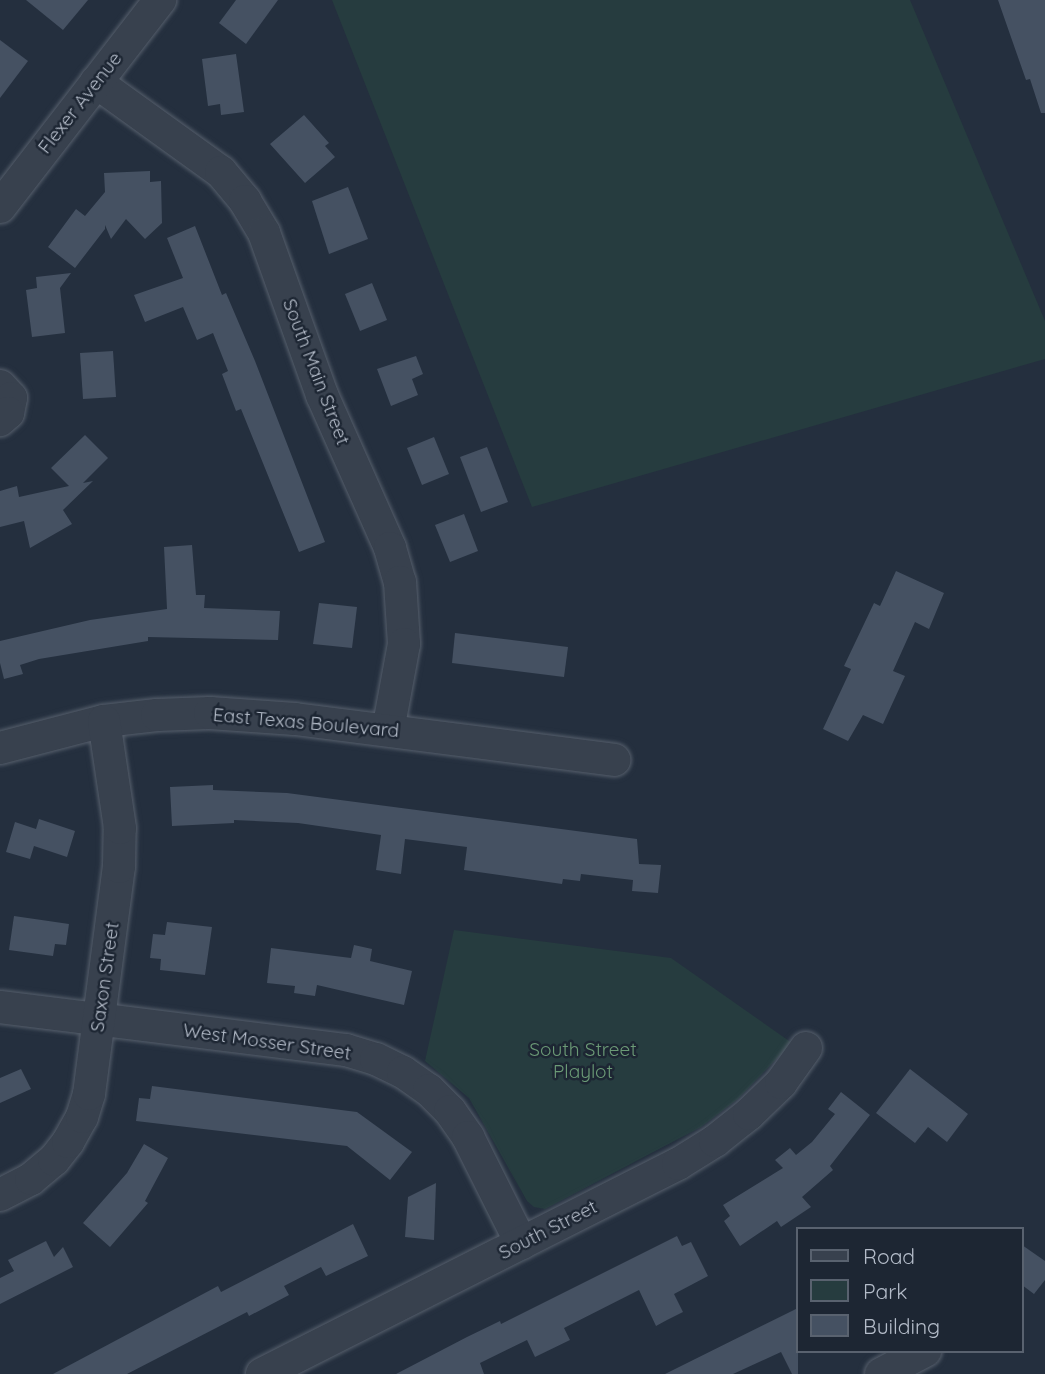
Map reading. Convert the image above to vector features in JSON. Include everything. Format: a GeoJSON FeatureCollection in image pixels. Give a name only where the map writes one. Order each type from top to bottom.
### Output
{"type":"FeatureCollection","features":[{"type":"Feature","properties":{"kind":"street","name":"Flexer Avenue"},"geometry":{"type":"LineString","coordinates":[[0,207],[160,0]]}},
{"type":"Feature","properties":{"kind":"street","name":"South Main Street"},"geometry":{"type":"LineString","coordinates":[[96,82],[220,172],[244,201],[264,233],[322,395],[390,548],[400,582],[404,644],[388,730]]}},
{"type":"Feature","properties":{"kind":"street"},"geometry":{"type":"LineString","coordinates":[[0,386],[10,398],[8,413],[0,420]]}},
{"type":"Feature","properties":{"kind":"street","name":"East Texas Boulevard"},"geometry":{"type":"LineString","coordinates":[[0,748],[104,722],[156,715],[210,713],[295,719],[614,760]]}},
{"type":"Feature","properties":{"kind":"street","name":"Saxon Street"},"geometry":{"type":"LineString","coordinates":[[0,1195],[32,1179],[54,1160],[68,1142],[89,1094],[119,867],[120,840],[104,722]]}},
{"type":"Feature","properties":{"kind":"street","name":"West Mosser Street"},"geometry":{"type":"LineString","coordinates":[[0,1007],[346,1051],[376,1059],[403,1072],[429,1090],[468,1137],[522,1243]]}},
{"type":"Feature","properties":{"kind":"street","name":"South Street"},"geometry":{"type":"LineString","coordinates":[[262,1374],[678,1164],[715,1141],[781,1083],[806,1048]]}},
{"type":"Feature","properties":{"kind":"street"},"geometry":{"type":"LineString","coordinates":[[881,1374],[921,1353]]}},
{"type":"Feature","properties":{"kind":"green space"},"geometry":{"type":"Polygon","coordinates":[[[332,0],[910,0],[1045,321],[1045,359],[532,507],[332,0]]]}},
{"type":"Feature","properties":{"kind":"green space","name":"South Street Playlot"},"geometry":{"type":"Polygon","coordinates":[[[454,930],[671,958],[792,1043],[738,1099],[701,1127],[545,1209],[534,1207],[527,1201],[469,1098],[425,1061],[454,930]]]}},
{"type":"Feature","properties":{"kind":"building"},"geometry":{"type":"Polygon","coordinates":[[[26,0],[88,0],[63,30],[26,0]]]}},
{"type":"Feature","properties":{"kind":"building"},"geometry":{"type":"Polygon","coordinates":[[[236,0],[278,0],[246,44],[219,23],[236,0]]]}},
{"type":"Feature","properties":{"kind":"building"},"geometry":{"type":"Polygon","coordinates":[[[998,0],[1045,0],[1045,113],[1041,113],[1030,79],[1026,80],[998,0]]]}},
{"type":"Feature","properties":{"kind":"building"},"geometry":{"type":"Polygon","coordinates":[[[0,40],[28,61],[0,98],[0,40]]]}},
{"type":"Feature","properties":{"kind":"building"},"geometry":{"type":"Polygon","coordinates":[[[236,54],[244,112],[221,115],[220,104],[208,106],[202,59],[236,54]]]}},
{"type":"Feature","properties":{"kind":"building"},"geometry":{"type":"Polygon","coordinates":[[[304,115],[329,143],[325,146],[335,157],[305,183],[270,144],[304,115]]]}},
{"type":"Feature","properties":{"kind":"building"},"geometry":{"type":"Polygon","coordinates":[[[150,171],[150,182],[161,181],[162,223],[145,239],[126,219],[111,239],[105,225],[105,229],[75,268],[48,247],[76,209],[85,216],[105,192],[104,173],[150,171]]]}},
{"type":"Feature","properties":{"kind":"building"},"geometry":{"type":"Polygon","coordinates":[[[348,187],[368,239],[329,254],[312,201],[348,187]]]}},
{"type":"Feature","properties":{"kind":"building"},"geometry":{"type":"Polygon","coordinates":[[[195,226],[222,295],[226,293],[255,361],[325,542],[299,552],[241,409],[236,411],[222,374],[228,371],[213,333],[197,340],[183,307],[145,322],[134,295],[183,278],[167,238],[195,226]]]}},
{"type":"Feature","properties":{"kind":"building"},"geometry":{"type":"Polygon","coordinates":[[[71,273],[60,288],[65,333],[32,337],[26,290],[37,288],[36,277],[71,273]]]}},
{"type":"Feature","properties":{"kind":"building"},"geometry":{"type":"Polygon","coordinates":[[[372,283],[387,320],[360,331],[345,294],[372,283]]]}},
{"type":"Feature","properties":{"kind":"building"},"geometry":{"type":"Polygon","coordinates":[[[113,351],[116,397],[83,399],[80,353],[113,351]]]}},
{"type":"Feature","properties":{"kind":"building"},"geometry":{"type":"Polygon","coordinates":[[[416,356],[423,374],[412,379],[418,395],[391,406],[377,369],[416,356]]]}},
{"type":"Feature","properties":{"kind":"building"},"geometry":{"type":"Polygon","coordinates":[[[85,435],[108,458],[83,483],[93,481],[63,510],[72,524],[30,548],[24,521],[0,527],[0,491],[17,486],[19,497],[69,486],[51,468],[85,435]]]}},
{"type":"Feature","properties":{"kind":"building"},"geometry":{"type":"Polygon","coordinates":[[[434,437],[449,474],[422,485],[407,448],[434,437]]]}},
{"type":"Feature","properties":{"kind":"building"},"geometry":{"type":"Polygon","coordinates":[[[487,447],[508,502],[481,512],[460,457],[487,447]]]}},
{"type":"Feature","properties":{"kind":"building"},"geometry":{"type":"Polygon","coordinates":[[[464,514],[478,551],[450,562],[435,525],[464,514]]]}},
{"type":"Feature","properties":{"kind":"building"},"geometry":{"type":"Polygon","coordinates":[[[192,545],[196,595],[205,595],[204,608],[280,611],[278,640],[148,637],[148,641],[39,659],[20,665],[23,674],[4,679],[0,663],[0,641],[90,620],[167,609],[164,547],[192,545]]]}},
{"type":"Feature","properties":{"kind":"building"},"geometry":{"type":"Polygon","coordinates":[[[896,571],[944,593],[929,629],[915,622],[893,671],[905,676],[883,724],[863,715],[848,741],[823,729],[851,669],[844,666],[874,603],[880,606],[896,571]]]}},
{"type":"Feature","properties":{"kind":"building"},"geometry":{"type":"Polygon","coordinates":[[[319,603],[357,607],[352,648],[313,644],[319,603]]]}},
{"type":"Feature","properties":{"kind":"building"},"geometry":{"type":"Polygon","coordinates":[[[455,633],[568,647],[564,677],[452,663],[455,633]]]}},
{"type":"Feature","properties":{"kind":"building"},"geometry":{"type":"Polygon","coordinates":[[[213,785],[213,790],[287,793],[637,839],[639,864],[661,865],[658,893],[632,891],[633,880],[581,874],[580,881],[563,879],[562,884],[464,870],[467,847],[405,839],[401,874],[376,870],[381,835],[298,823],[234,820],[234,823],[172,826],[170,787],[213,785]]]}},
{"type":"Feature","properties":{"kind":"building"},"geometry":{"type":"Polygon","coordinates":[[[39,819],[75,831],[67,857],[34,846],[30,859],[6,852],[15,822],[36,829],[39,819]]]}},
{"type":"Feature","properties":{"kind":"building"},"geometry":{"type":"Polygon","coordinates":[[[14,916],[69,924],[66,945],[55,944],[53,956],[9,950],[14,916]]]}},
{"type":"Feature","properties":{"kind":"building"},"geometry":{"type":"Polygon","coordinates":[[[167,922],[212,927],[205,975],[160,970],[161,959],[150,958],[153,934],[165,935],[167,922]]]}},
{"type":"Feature","properties":{"kind":"building"},"geometry":{"type":"Polygon","coordinates":[[[354,945],[372,949],[370,961],[412,971],[404,1005],[317,985],[315,996],[294,993],[295,986],[267,983],[271,948],[351,958],[354,945]]]}},
{"type":"Feature","properties":{"kind":"building"},"geometry":{"type":"Polygon","coordinates":[[[21,1069],[31,1089],[0,1103],[0,1078],[21,1069]]]}},
{"type":"Feature","properties":{"kind":"building"},"geometry":{"type":"Polygon","coordinates":[[[910,1069],[968,1114],[947,1142],[928,1127],[915,1143],[876,1113],[910,1069]]]}},
{"type":"Feature","properties":{"kind":"building"},"geometry":{"type":"Polygon","coordinates":[[[152,1086],[357,1112],[412,1152],[390,1180],[347,1146],[136,1121],[139,1098],[150,1099],[152,1086]]]}},
{"type":"Feature","properties":{"kind":"building"},"geometry":{"type":"Polygon","coordinates":[[[841,1092],[870,1115],[830,1166],[833,1170],[802,1197],[811,1207],[781,1227],[777,1221],[740,1246],[724,1221],[730,1216],[723,1205],[783,1168],[775,1160],[790,1148],[796,1155],[812,1142],[835,1114],[828,1109],[841,1092]]]}},
{"type":"Feature","properties":{"kind":"building"},"geometry":{"type":"Polygon","coordinates":[[[144,1144],[168,1158],[145,1201],[148,1203],[110,1247],[83,1223],[127,1173],[144,1144]]]}},
{"type":"Feature","properties":{"kind":"building"},"geometry":{"type":"Polygon","coordinates":[[[436,1183],[434,1240],[405,1237],[408,1197],[436,1183]]]}},
{"type":"Feature","properties":{"kind":"building"},"geometry":{"type":"Polygon","coordinates":[[[353,1224],[368,1256],[326,1276],[321,1267],[284,1286],[289,1295],[249,1316],[247,1312],[127,1374],[53,1374],[218,1286],[221,1292],[353,1224]]]}},
{"type":"Feature","properties":{"kind":"building"},"geometry":{"type":"Polygon","coordinates":[[[677,1236],[682,1246],[691,1242],[708,1276],[674,1294],[683,1312],[656,1326],[639,1290],[564,1328],[570,1340],[535,1357],[527,1340],[480,1363],[484,1374],[396,1374],[467,1337],[500,1321],[501,1324],[677,1236]]]}},
{"type":"Feature","properties":{"kind":"building"},"geometry":{"type":"Polygon","coordinates":[[[46,1241],[54,1257],[63,1247],[73,1267],[0,1304],[0,1278],[14,1271],[8,1260],[46,1241]]]}},
{"type":"Feature","properties":{"kind":"building"},"geometry":{"type":"Polygon","coordinates":[[[1024,1246],[1045,1261],[1045,1280],[1034,1294],[1024,1286],[1024,1246]]]}},
{"type":"Feature","properties":{"kind":"building"},"geometry":{"type":"Polygon","coordinates":[[[796,1309],[798,1374],[792,1374],[781,1352],[733,1374],[665,1374],[796,1309]]]}}]}
